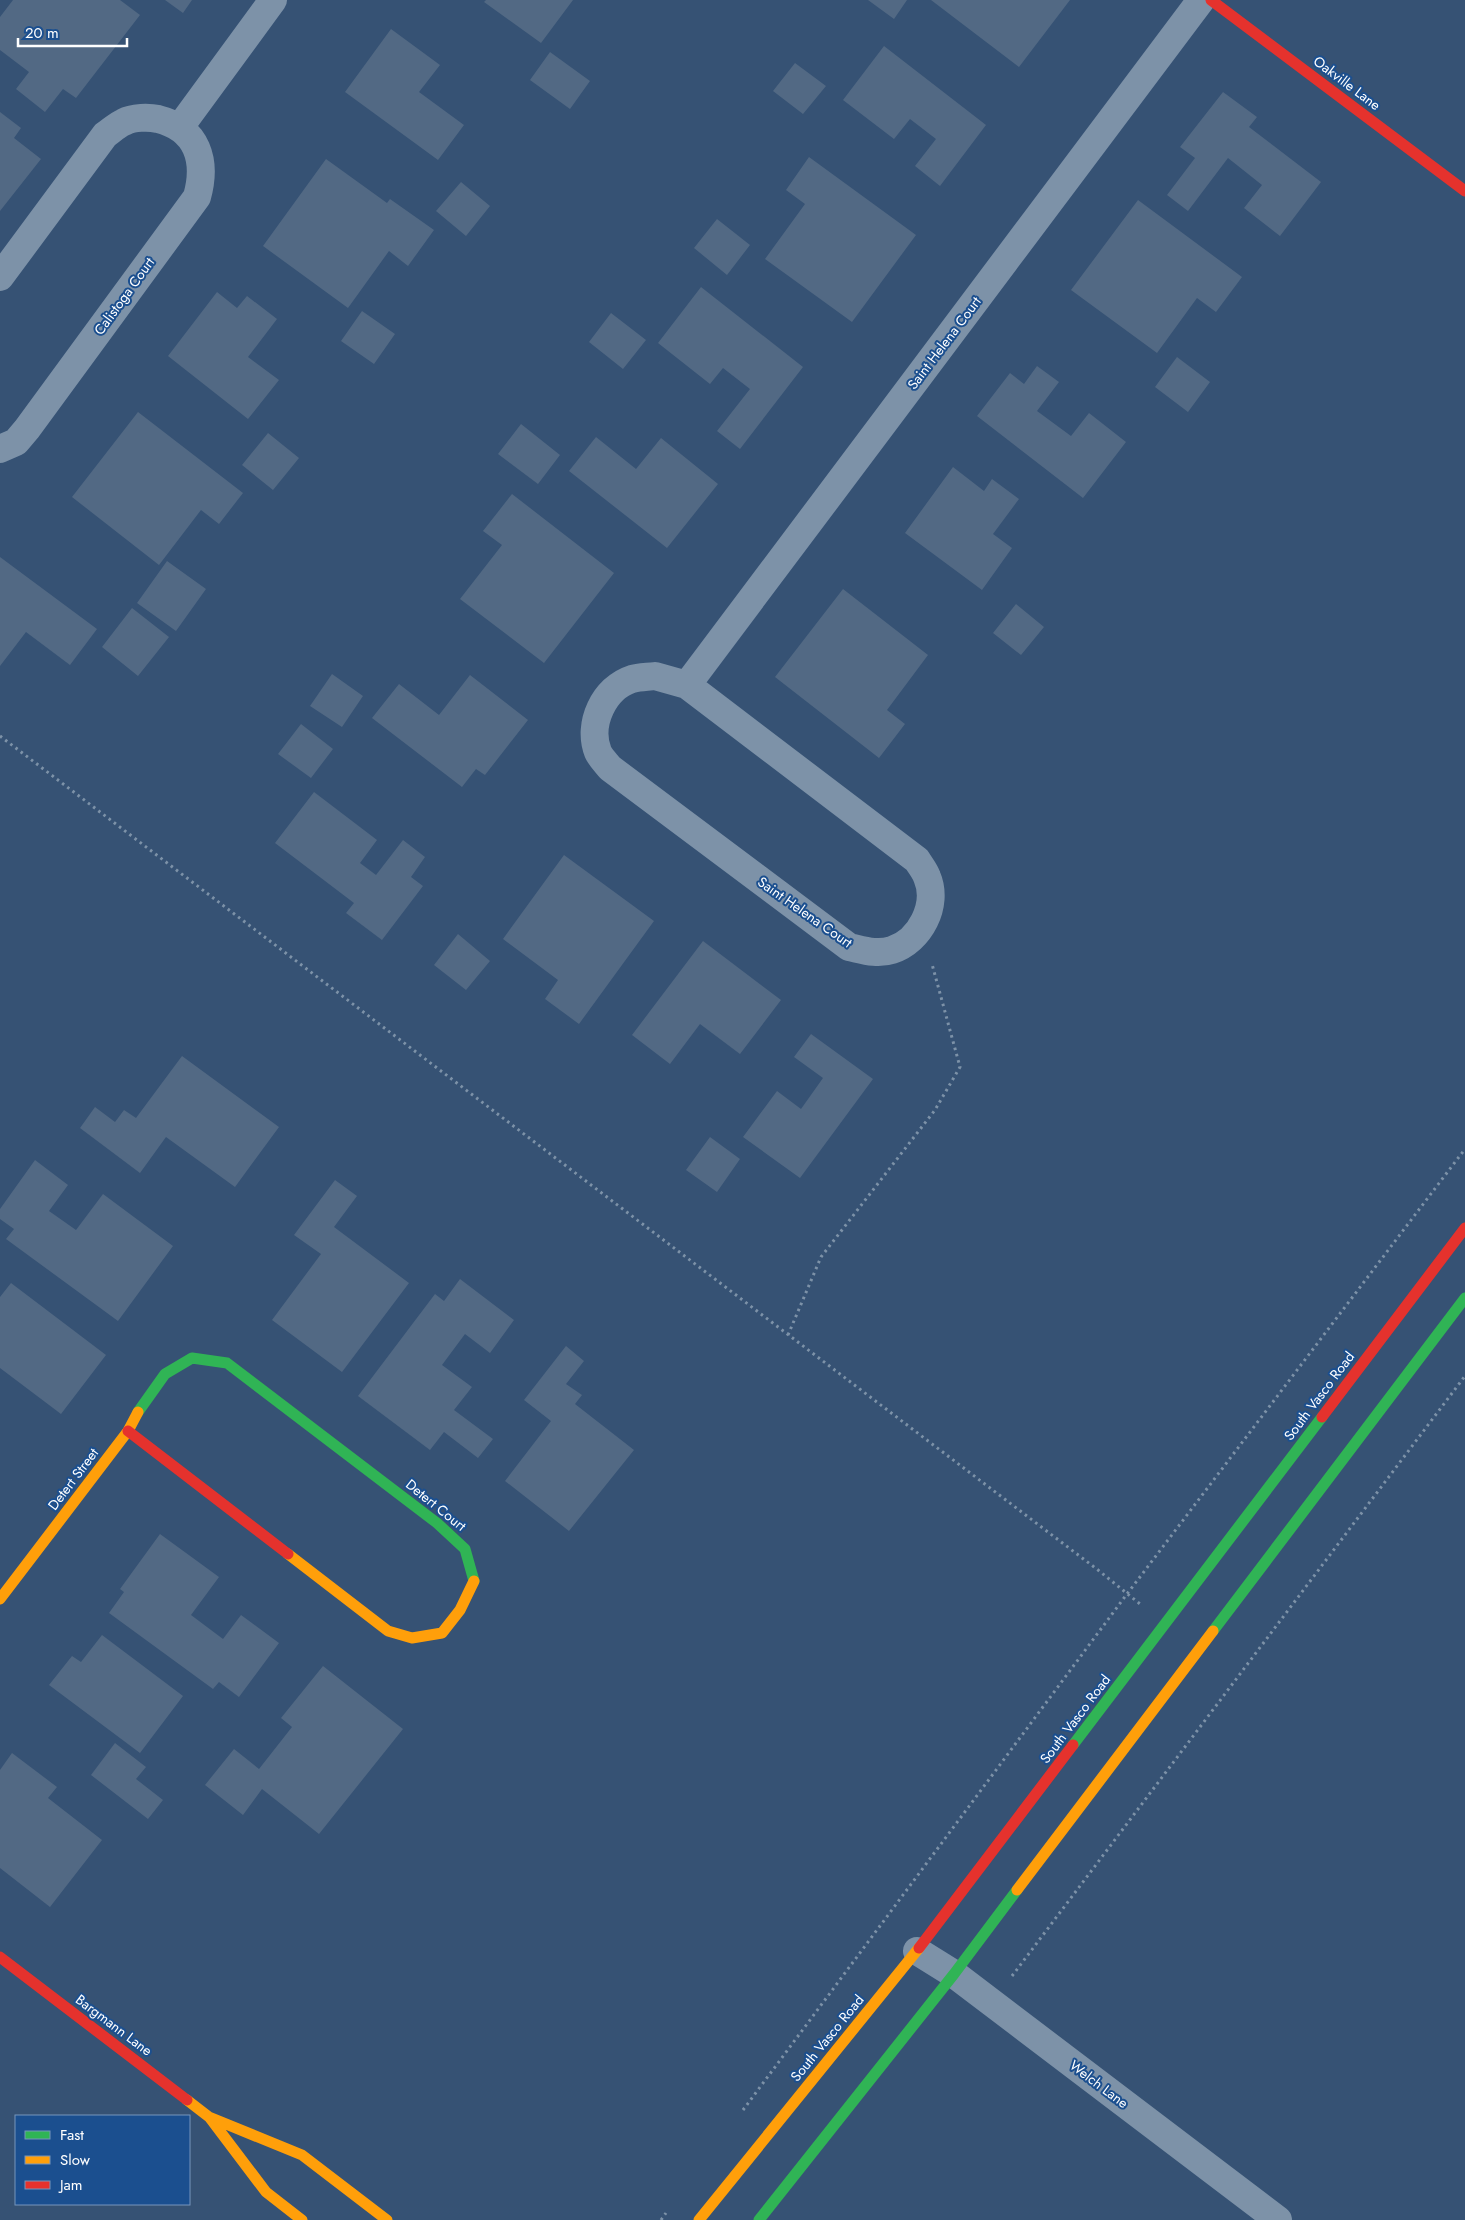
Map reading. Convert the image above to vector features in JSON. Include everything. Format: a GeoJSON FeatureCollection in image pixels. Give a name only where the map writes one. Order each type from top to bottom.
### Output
{"type":"FeatureCollection","features":[{"type":"Feature","properties":{"kind":"main road","name":"Oakville Lane"},"geometry":{"type":"LineString","coordinates":[[1211,0],[1465,190]]}},
{"type":"Feature","properties":{"kind":"main road","name":"South Vasco Road"},"geometry":{"type":"LineString","coordinates":[[699,2220],[917,1951],[1465,1228]]}},
{"type":"Feature","properties":{"kind":"main road"},"geometry":{"type":"LineString","coordinates":[[759,2220],[954,1974],[1465,1298]]}},
{"type":"Feature","properties":{"kind":"main road","name":"Detert Court"},"geometry":{"type":"LineString","coordinates":[[128,1431],[388,1631],[412,1638],[442,1633],[460,1610],[474,1581],[466,1549],[437,1523],[227,1363],[192,1358],[165,1374]]}},
{"type":"Feature","properties":{"kind":"main road","name":"Detert Street"},"geometry":{"type":"LineString","coordinates":[[0,1599],[128,1431],[144,1402],[165,1374]]}},
{"type":"Feature","properties":{"kind":"main road","name":"Bargmann Lane"},"geometry":{"type":"LineString","coordinates":[[0,1957],[209,2117],[302,2155],[387,2220]]}},
{"type":"Feature","properties":{"kind":"main road","name":"Bargmann Lane"},"geometry":{"type":"LineString","coordinates":[[209,2117],[266,2192],[302,2220]]}},
{"type":"Feature","properties":{"kind":"street"},"geometry":{"type":"LineString","coordinates":[[0,277],[105,135],[125,121],[151,117],[180,127],[273,0]]}},
{"type":"Feature","properties":{"kind":"street","name":"Saint Helena Court"},"geometry":{"type":"LineString","coordinates":[[686,685],[1201,0]]}},
{"type":"Feature","properties":{"kind":"street","name":"Calistoga Court"},"geometry":{"type":"LineString","coordinates":[[0,449],[16,442],[27,429],[196,197],[202,179],[199,155],[189,136],[180,127]]}},
{"type":"Feature","properties":{"kind":"street","name":"Saint Helena Court"},"geometry":{"type":"LineString","coordinates":[[655,676],[686,685],[917,860],[928,878],[931,900],[926,920],[912,938],[892,950],[874,952],[849,947],[610,768],[598,752],[594,731],[600,708],[610,693],[631,679],[655,676]]}},
{"type":"Feature","properties":{"kind":"street","name":"Welch Lane"},"geometry":{"type":"LineString","coordinates":[[917,1951],[954,1974],[992,2003],[1261,2215]]}},
{"type":"Feature","properties":{"kind":"path"},"geometry":{"type":"LineString","coordinates":[[0,736],[788,1334],[1165,1625]]}},
{"type":"Feature","properties":{"kind":"path"},"geometry":{"type":"LineString","coordinates":[[788,1334],[821,1257],[935,1110],[960,1067],[934,967],[912,938]]}},
{"type":"Feature","properties":{"kind":"path"},"geometry":{"type":"LineString","coordinates":[[737,2118],[1127,1594],[1465,1149]]}},
{"type":"Feature","properties":{"kind":"path"},"geometry":{"type":"LineString","coordinates":[[992,2003],[1465,1376]]}},
{"type":"Feature","properties":{"kind":"path"},"geometry":{"type":"LineString","coordinates":[[661,2220],[667,2212]]}},
{"type":"Feature","properties":{"kind":"building"},"geometry":{"type":"Polygon","coordinates":[[[13,0],[120,0],[140,15],[76,98],[63,89],[45,112],[16,89],[29,72],[0,50],[0,17],[13,0]]]}},
{"type":"Feature","properties":{"kind":"building"},"geometry":{"type":"Polygon","coordinates":[[[165,0],[192,0],[183,13],[165,0]]]}},
{"type":"Feature","properties":{"kind":"building"},"geometry":{"type":"Polygon","coordinates":[[[486,0],[573,0],[541,43],[484,2],[486,0]]]}},
{"type":"Feature","properties":{"kind":"building"},"geometry":{"type":"Polygon","coordinates":[[[868,0],[907,0],[894,19],[868,0]]]}},
{"type":"Feature","properties":{"kind":"building"},"geometry":{"type":"Polygon","coordinates":[[[931,0],[1070,0],[1019,67],[931,0]]]}},
{"type":"Feature","properties":{"kind":"building"},"geometry":{"type":"Polygon","coordinates":[[[391,29],[440,65],[419,92],[464,125],[438,160],[345,92],[391,29]]]}},
{"type":"Feature","properties":{"kind":"building"},"geometry":{"type":"Polygon","coordinates":[[[884,46],[986,125],[940,186],[915,166],[936,139],[910,119],[894,139],[843,100],[884,46]]]}},
{"type":"Feature","properties":{"kind":"building"},"geometry":{"type":"Polygon","coordinates":[[[550,52],[590,81],[570,109],[530,80],[550,52]]]}},
{"type":"Feature","properties":{"kind":"building"},"geometry":{"type":"Polygon","coordinates":[[[795,63],[826,86],[803,114],[773,91],[795,63]]]}},
{"type":"Feature","properties":{"kind":"building"},"geometry":{"type":"Polygon","coordinates":[[[1223,92],[1257,117],[1249,127],[1321,182],[1280,236],[1244,208],[1262,185],[1228,158],[1188,211],[1167,195],[1195,158],[1180,147],[1223,92]]]}},
{"type":"Feature","properties":{"kind":"building"},"geometry":{"type":"Polygon","coordinates":[[[0,112],[21,128],[14,138],[41,159],[0,211],[0,112]]]}},
{"type":"Feature","properties":{"kind":"building"},"geometry":{"type":"Polygon","coordinates":[[[809,157],[916,235],[852,322],[765,259],[805,204],[786,190],[809,157]]]}},
{"type":"Feature","properties":{"kind":"building"},"geometry":{"type":"Polygon","coordinates":[[[326,159],[387,203],[390,199],[434,230],[408,266],[389,251],[348,308],[263,246],[326,159]]]}},
{"type":"Feature","properties":{"kind":"building"},"geometry":{"type":"Polygon","coordinates":[[[461,182],[490,206],[466,236],[436,211],[461,182]]]}},
{"type":"Feature","properties":{"kind":"building"},"geometry":{"type":"Polygon","coordinates":[[[1138,200],[1242,277],[1216,312],[1197,298],[1157,353],[1071,290],[1138,200]]]}},
{"type":"Feature","properties":{"kind":"building"},"geometry":{"type":"Polygon","coordinates":[[[717,219],[750,245],[727,275],[694,248],[717,219]]]}},
{"type":"Feature","properties":{"kind":"building"},"geometry":{"type":"Polygon","coordinates":[[[701,287],[803,367],[740,449],[717,431],[750,389],[723,368],[710,384],[658,343],[701,287]]]}},
{"type":"Feature","properties":{"kind":"building"},"geometry":{"type":"Polygon","coordinates":[[[217,292],[237,308],[247,296],[277,319],[248,357],[279,380],[248,419],[168,356],[217,292]]]}},
{"type":"Feature","properties":{"kind":"building"},"geometry":{"type":"Polygon","coordinates":[[[362,311],[395,334],[374,364],[341,341],[362,311]]]}},
{"type":"Feature","properties":{"kind":"building"},"geometry":{"type":"Polygon","coordinates":[[[611,313],[646,340],[623,369],[589,342],[611,313]]]}},
{"type":"Feature","properties":{"kind":"building"},"geometry":{"type":"Polygon","coordinates":[[[1177,357],[1210,382],[1188,412],[1155,387],[1177,357]]]}},
{"type":"Feature","properties":{"kind":"building"},"geometry":{"type":"Polygon","coordinates":[[[1037,366],[1059,382],[1037,411],[1071,436],[1089,413],[1126,442],[1083,498],[977,416],[1010,373],[1024,384],[1037,366]]]}},
{"type":"Feature","properties":{"kind":"building"},"geometry":{"type":"Polygon","coordinates":[[[138,412],[243,493],[219,524],[201,510],[159,565],[72,497],[138,412]]]}},
{"type":"Feature","properties":{"kind":"building"},"geometry":{"type":"Polygon","coordinates":[[[521,424],[560,455],[538,484],[498,454],[521,424]]]}},
{"type":"Feature","properties":{"kind":"building"},"geometry":{"type":"Polygon","coordinates":[[[268,433],[299,458],[273,490],[242,465],[268,433]]]}},
{"type":"Feature","properties":{"kind":"building"},"geometry":{"type":"Polygon","coordinates":[[[596,437],[636,469],[661,438],[718,484],[667,548],[569,471],[596,437]]]}},
{"type":"Feature","properties":{"kind":"building"},"geometry":{"type":"Polygon","coordinates":[[[953,467],[984,491],[992,479],[1019,499],[993,534],[1012,548],[982,590],[905,533],[953,467]]]}},
{"type":"Feature","properties":{"kind":"building"},"geometry":{"type":"Polygon","coordinates":[[[512,494],[614,573],[544,663],[460,599],[502,545],[483,531],[512,494]]]}},
{"type":"Feature","properties":{"kind":"building"},"geometry":{"type":"Polygon","coordinates":[[[0,557],[97,629],[70,665],[26,632],[0,666],[0,557]]]}},
{"type":"Feature","properties":{"kind":"building"},"geometry":{"type":"Polygon","coordinates":[[[167,561],[206,589],[176,631],[137,603],[167,561]]]}},
{"type":"Feature","properties":{"kind":"building"},"geometry":{"type":"Polygon","coordinates":[[[843,589],[928,655],[887,710],[905,724],[879,758],[775,677],[843,589]]]}},
{"type":"Feature","properties":{"kind":"building"},"geometry":{"type":"Polygon","coordinates":[[[1016,604],[1044,627],[1021,655],[993,633],[1016,604]]]}},
{"type":"Feature","properties":{"kind":"building"},"geometry":{"type":"Polygon","coordinates":[[[132,608],[169,637],[138,676],[102,647],[132,608]]]}},
{"type":"Feature","properties":{"kind":"building"},"geometry":{"type":"Polygon","coordinates":[[[332,674],[363,696],[342,727],[310,706],[332,674]]]}},
{"type":"Feature","properties":{"kind":"building"},"geometry":{"type":"Polygon","coordinates":[[[470,675],[528,720],[485,775],[476,769],[462,787],[372,718],[399,684],[439,715],[470,675]]]}},
{"type":"Feature","properties":{"kind":"building"},"geometry":{"type":"Polygon","coordinates":[[[301,724],[333,749],[311,778],[278,754],[301,724]]]}},
{"type":"Feature","properties":{"kind":"building"},"geometry":{"type":"Polygon","coordinates":[[[314,792],[377,840],[360,863],[376,875],[403,840],[425,857],[411,877],[423,886],[382,940],[346,913],[354,903],[275,843],[314,792]]]}},
{"type":"Feature","properties":{"kind":"building"},"geometry":{"type":"Polygon","coordinates":[[[564,855],[654,921],[579,1024],[545,999],[558,980],[503,939],[564,855]]]}},
{"type":"Feature","properties":{"kind":"building"},"geometry":{"type":"Polygon","coordinates":[[[458,934],[490,961],[466,990],[434,965],[458,934]]]}},
{"type":"Feature","properties":{"kind":"building"},"geometry":{"type":"Polygon","coordinates":[[[703,941],[781,1000],[740,1054],[700,1024],[670,1064],[632,1035],[703,941]]]}},
{"type":"Feature","properties":{"kind":"building"},"geometry":{"type":"Polygon","coordinates":[[[811,1034],[873,1079],[800,1178],[743,1137],[777,1091],[801,1109],[823,1078],[794,1057],[811,1034]]]}},
{"type":"Feature","properties":{"kind":"building"},"geometry":{"type":"Polygon","coordinates":[[[182,1056],[279,1127],[235,1187],[166,1137],[140,1173],[80,1128],[95,1107],[115,1122],[124,1110],[136,1118],[182,1056]]]}},
{"type":"Feature","properties":{"kind":"building"},"geometry":{"type":"Polygon","coordinates":[[[710,1137],[740,1159],[717,1192],[686,1170],[710,1137]]]}},
{"type":"Feature","properties":{"kind":"building"},"geometry":{"type":"Polygon","coordinates":[[[35,1160],[68,1185],[49,1211],[76,1230],[103,1194],[173,1246],[118,1321],[6,1239],[14,1229],[0,1219],[0,1209],[35,1160]]]}},
{"type":"Feature","properties":{"kind":"building"},"geometry":{"type":"Polygon","coordinates":[[[335,1180],[357,1196],[334,1227],[409,1283],[342,1372],[272,1320],[321,1254],[294,1235],[335,1180]]]}},
{"type":"Feature","properties":{"kind":"building"},"geometry":{"type":"Polygon","coordinates":[[[460,1279],[514,1320],[490,1353],[465,1334],[442,1365],[472,1387],[454,1410],[493,1439],[478,1458],[444,1432],[430,1450],[358,1396],[435,1294],[444,1301],[460,1279]]]}},
{"type":"Feature","properties":{"kind":"building"},"geometry":{"type":"Polygon","coordinates":[[[11,1283],[106,1355],[61,1414],[0,1368],[0,1297],[11,1283]]]}},
{"type":"Feature","properties":{"kind":"building"},"geometry":{"type":"Polygon","coordinates":[[[566,1346],[584,1361],[566,1384],[582,1395],[575,1404],[634,1450],[569,1531],[505,1481],[551,1421],[524,1400],[566,1346]]]}},
{"type":"Feature","properties":{"kind":"building"},"geometry":{"type":"Polygon","coordinates":[[[160,1534],[219,1577],[191,1615],[223,1639],[241,1615],[279,1643],[239,1697],[219,1682],[213,1689],[109,1613],[124,1592],[120,1589],[160,1534]]]}},
{"type":"Feature","properties":{"kind":"building"},"geometry":{"type":"Polygon","coordinates":[[[102,1635],[183,1696],[140,1753],[49,1685],[72,1656],[81,1662],[102,1635]]]}},
{"type":"Feature","properties":{"kind":"building"},"geometry":{"type":"Polygon","coordinates":[[[323,1666],[403,1729],[319,1834],[262,1789],[243,1815],[205,1785],[234,1749],[259,1769],[292,1727],[281,1718],[323,1666]]]}},
{"type":"Feature","properties":{"kind":"building"},"geometry":{"type":"Polygon","coordinates":[[[115,1743],[146,1767],[136,1779],[163,1800],[148,1819],[91,1775],[115,1743]]]}},
{"type":"Feature","properties":{"kind":"building"},"geometry":{"type":"Polygon","coordinates":[[[12,1753],[57,1787],[48,1798],[102,1840],[50,1907],[0,1868],[0,1770],[12,1753]]]}},
{"type":"Feature","properties":{"kind":"traffic: fast"},"geometry":{"type":"LineString","coordinates":[[1213,1631],[1465,1298]]}},
{"type":"Feature","properties":{"kind":"traffic: fast"},"geometry":{"type":"LineString","coordinates":[[138,1412],[165,1374],[192,1358],[227,1363],[437,1523],[465,1549],[474,1581]]}},
{"type":"Feature","properties":{"kind":"traffic: fast"},"geometry":{"type":"LineString","coordinates":[[1073,1745],[1322,1417]]}},
{"type":"Feature","properties":{"kind":"traffic: fast"},"geometry":{"type":"LineString","coordinates":[[759,2220],[954,1974],[1017,1890]]}},
{"type":"Feature","properties":{"kind":"traffic: slow"},"geometry":{"type":"LineString","coordinates":[[0,1599],[128,1431],[138,1412]]}},
{"type":"Feature","properties":{"kind":"traffic: slow"},"geometry":{"type":"LineString","coordinates":[[288,1554],[388,1631],[412,1638],[442,1633],[460,1610],[474,1581]]}},
{"type":"Feature","properties":{"kind":"traffic: slow"},"geometry":{"type":"LineString","coordinates":[[1017,1890],[1213,1631]]}},
{"type":"Feature","properties":{"kind":"traffic: slow"},"geometry":{"type":"LineString","coordinates":[[699,2220],[919,1948]]}},
{"type":"Feature","properties":{"kind":"traffic: slow"},"geometry":{"type":"LineString","coordinates":[[187,2100],[209,2117],[302,2155],[387,2220]]}},
{"type":"Feature","properties":{"kind":"traffic: slow"},"geometry":{"type":"LineString","coordinates":[[210,2118],[266,2192],[302,2220]]}},
{"type":"Feature","properties":{"kind":"traffic: jam"},"geometry":{"type":"LineString","coordinates":[[1211,0],[1465,191]]}},
{"type":"Feature","properties":{"kind":"traffic: jam"},"geometry":{"type":"LineString","coordinates":[[1322,1417],[1465,1228]]}},
{"type":"Feature","properties":{"kind":"traffic: jam"},"geometry":{"type":"LineString","coordinates":[[128,1431],[288,1554]]}},
{"type":"Feature","properties":{"kind":"traffic: jam"},"geometry":{"type":"LineString","coordinates":[[919,1948],[1073,1745]]}},
{"type":"Feature","properties":{"kind":"traffic: jam"},"geometry":{"type":"LineString","coordinates":[[0,1957],[187,2100]]}}]}
